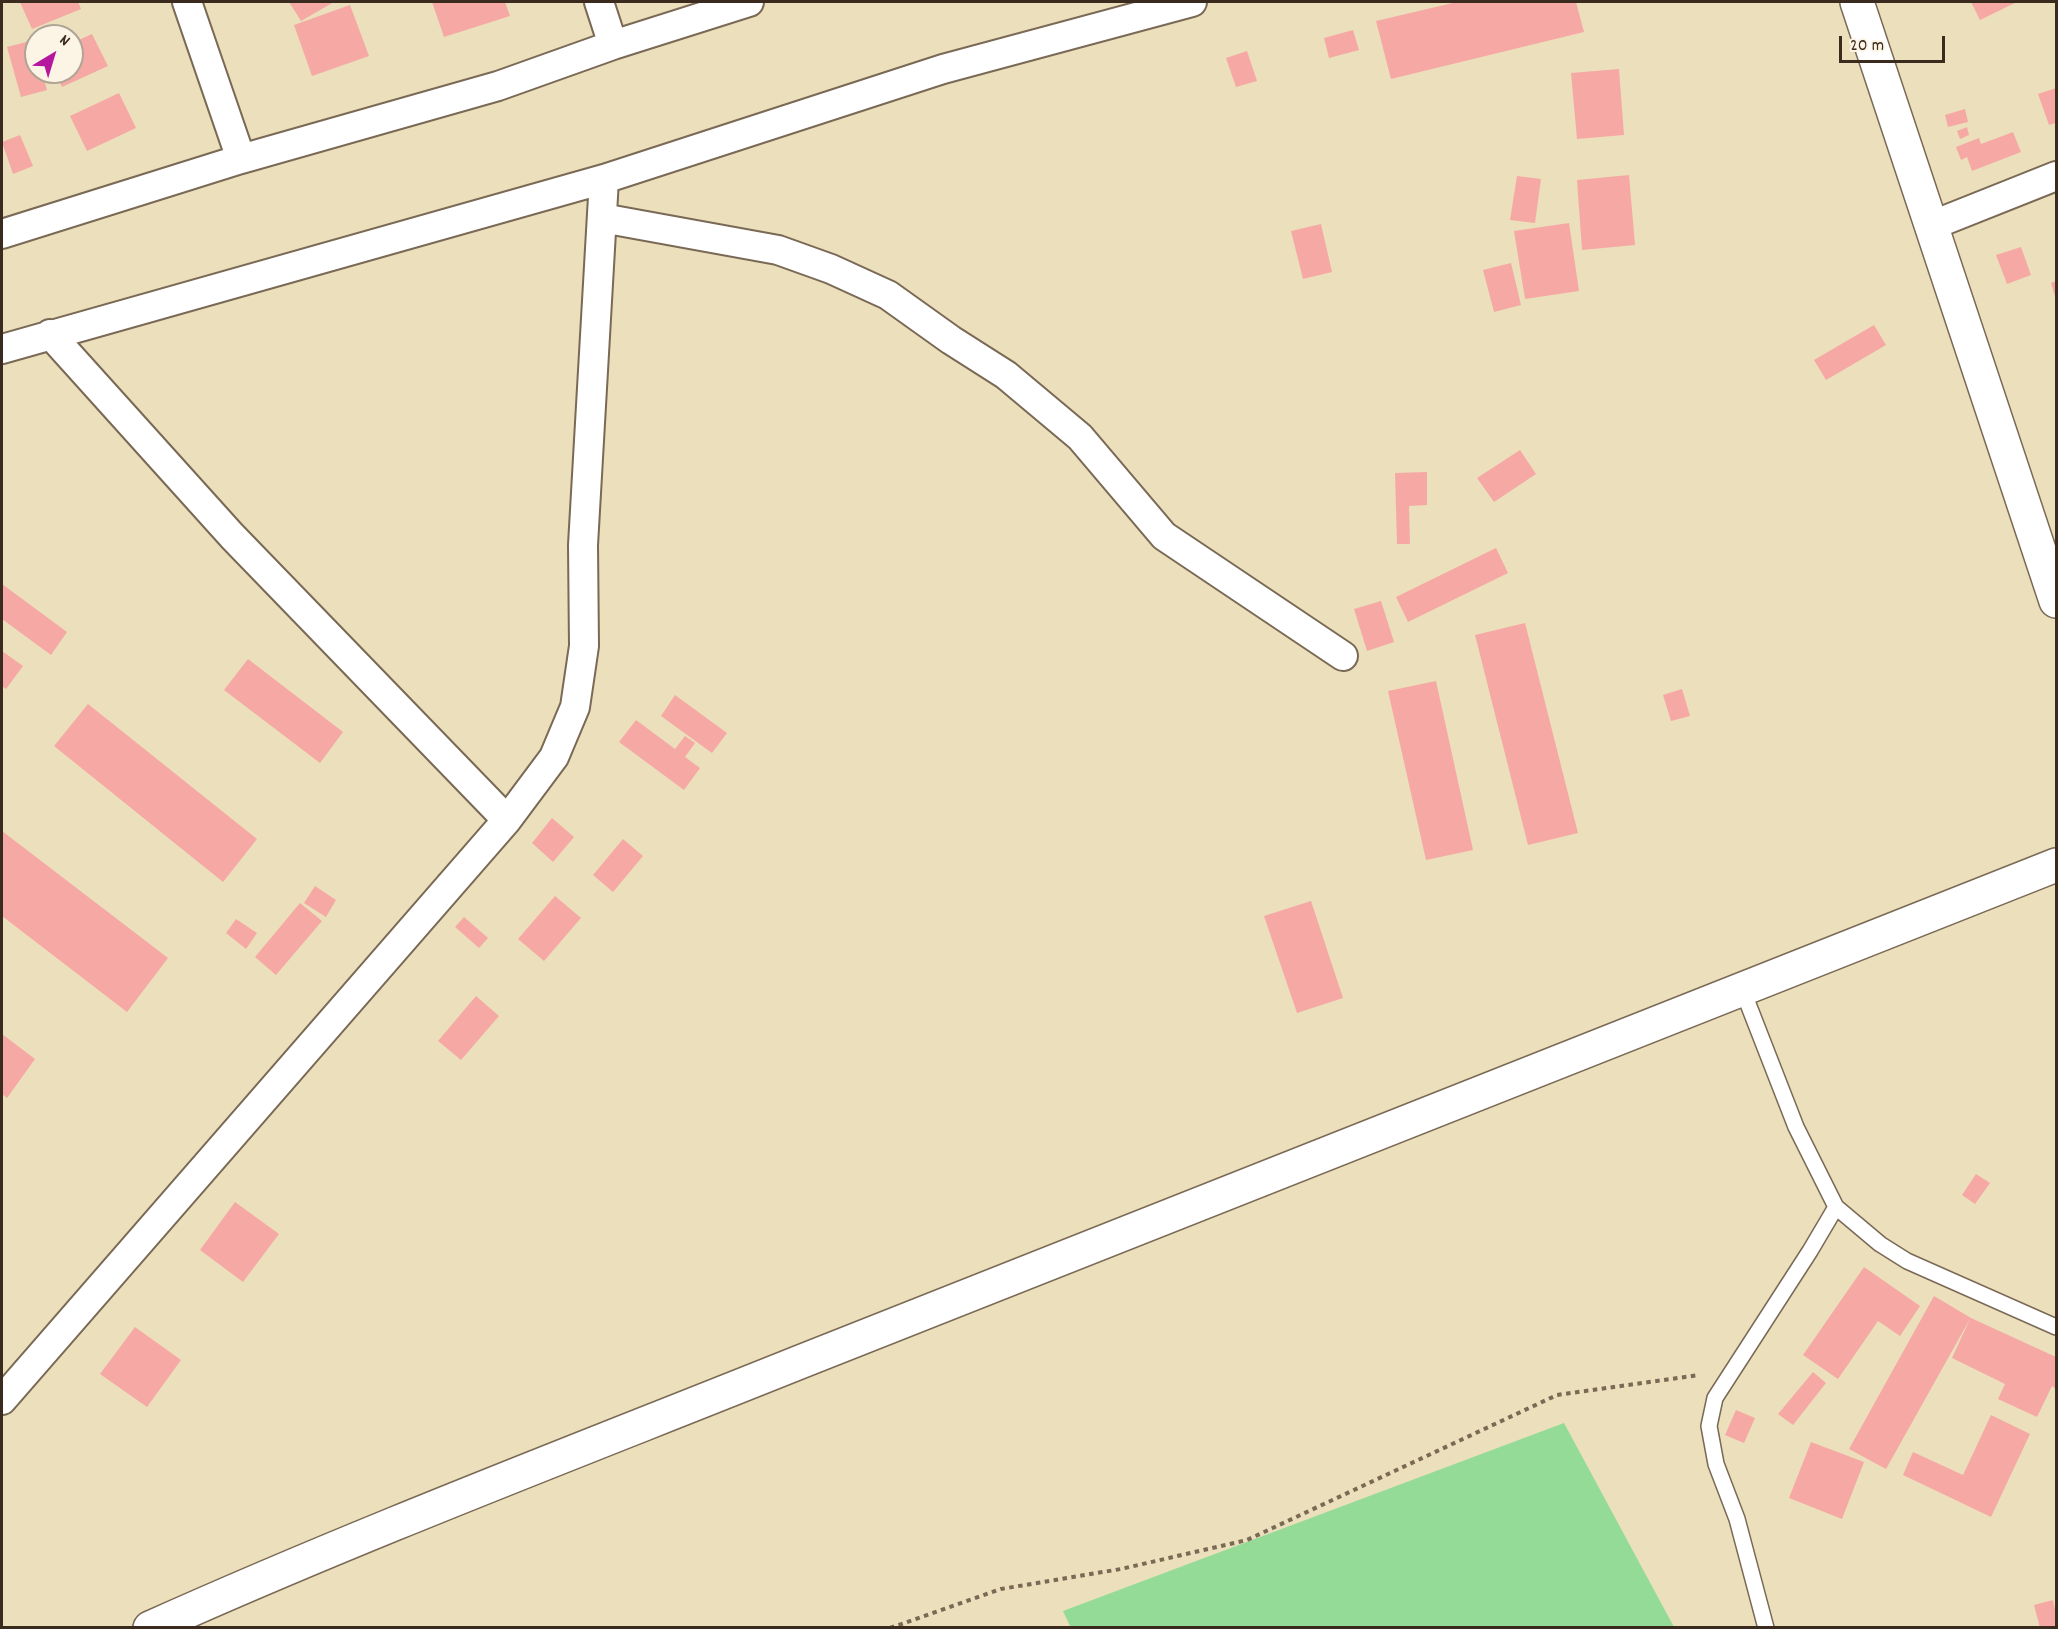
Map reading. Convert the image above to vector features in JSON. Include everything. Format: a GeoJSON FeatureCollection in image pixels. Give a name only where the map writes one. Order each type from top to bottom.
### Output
{"type":"FeatureCollection","features":[{"type":"Feature","properties":{"kind":"street"},"geometry":{"type":"LineString","coordinates":[[187,2],[241,159]]}},
{"type":"Feature","properties":{"kind":"street"},"geometry":{"type":"LineString","coordinates":[[599,2],[612,45]]}},
{"type":"Feature","properties":{"kind":"street"},"geometry":{"type":"LineString","coordinates":[[2,234],[241,159],[498,86],[612,45],[748,2]]}},
{"type":"Feature","properties":{"kind":"street"},"geometry":{"type":"LineString","coordinates":[[2,349],[604,179],[943,69],[1192,2]]}},
{"type":"Feature","properties":{"kind":"street"},"geometry":{"type":"LineString","coordinates":[[1857,2],[2051,562],[2056,601]]}},
{"type":"Feature","properties":{"kind":"street"},"geometry":{"type":"LineString","coordinates":[[1933,225],[2056,176]]}},
{"type":"Feature","properties":{"kind":"street"},"geometry":{"type":"LineString","coordinates":[[2,1400],[507,820],[554,757],[575,707],[585,646],[584,545],[604,179]]}},
{"type":"Feature","properties":{"kind":"street"},"geometry":{"type":"LineString","coordinates":[[602,218],[778,250],[831,269],[888,295],[951,340],[1006,375],[1080,437],[1164,536],[1343,656]]}},
{"type":"Feature","properties":{"kind":"street"},"geometry":{"type":"LineString","coordinates":[[50,334],[232,536],[507,820]]}},
{"type":"Feature","properties":{"kind":"street"},"geometry":{"type":"LineString","coordinates":[[150,1628],[238,1588],[532,1468],[1743,991],[2056,865]]}},
{"type":"Feature","properties":{"kind":"lane"},"geometry":{"type":"LineString","coordinates":[[1743,991],[1796,1127],[1836,1207],[1874,1239],[1906,1261],[2056,1327]]}},
{"type":"Feature","properties":{"kind":"lane"},"geometry":{"type":"LineString","coordinates":[[1766,1628],[1737,1519],[1716,1464],[1709,1426],[1715,1398],[1836,1207]]}},
{"type":"Feature","properties":{"kind":"path"},"geometry":{"type":"LineString","coordinates":[[890,1628],[1001,1589],[1121,1569],[1247,1540],[1557,1395],[1731,1371]]}},
{"type":"Feature","properties":{"kind":"green space"},"geometry":{"type":"Polygon","coordinates":[[[1564,1423],[1674,1627],[1071,1628],[1063,1611],[1564,1423]]]}},
{"type":"Feature","properties":{"kind":"building"},"geometry":{"type":"Polygon","coordinates":[[[20,2],[78,2],[81,9],[44,24],[30,24],[20,2]]]}},
{"type":"Feature","properties":{"kind":"building"},"geometry":{"type":"Polygon","coordinates":[[[289,2],[334,2],[301,21],[289,2]]]}},
{"type":"Feature","properties":{"kind":"building"},"geometry":{"type":"Polygon","coordinates":[[[432,2],[505,2],[510,16],[444,37],[432,2]]]}},
{"type":"Feature","properties":{"kind":"building"},"geometry":{"type":"Polygon","coordinates":[[[1457,2],[1576,2],[1584,32],[1391,79],[1376,21],[1457,2]]]}},
{"type":"Feature","properties":{"kind":"building"},"geometry":{"type":"Polygon","coordinates":[[[1971,2],[2017,2],[1980,20],[1971,2]]]}},
{"type":"Feature","properties":{"kind":"building"},"geometry":{"type":"Polygon","coordinates":[[[350,5],[369,56],[312,76],[294,25],[350,5]]]}},
{"type":"Feature","properties":{"kind":"building"},"geometry":{"type":"Polygon","coordinates":[[[1353,30],[1359,50],[1329,58],[1324,38],[1353,30]]]}},
{"type":"Feature","properties":{"kind":"building"},"geometry":{"type":"Polygon","coordinates":[[[92,34],[108,66],[84,77],[84,38],[92,34]]]}},
{"type":"Feature","properties":{"kind":"building"},"geometry":{"type":"Polygon","coordinates":[[[24,43],[24,84],[45,84],[47,90],[21,97],[7,47],[24,43]]]}},
{"type":"Feature","properties":{"kind":"building"},"geometry":{"type":"Polygon","coordinates":[[[1247,51],[1257,81],[1236,87],[1226,58],[1247,51]]]}},
{"type":"Feature","properties":{"kind":"building"},"geometry":{"type":"Polygon","coordinates":[[[1619,69],[1624,135],[1577,139],[1571,73],[1619,69]]]}},
{"type":"Feature","properties":{"kind":"building"},"geometry":{"type":"Polygon","coordinates":[[[2056,88],[2056,123],[2049,125],[2038,94],[2056,88]]]}},
{"type":"Feature","properties":{"kind":"building"},"geometry":{"type":"Polygon","coordinates":[[[119,93],[136,128],[87,151],[70,116],[119,93]]]}},
{"type":"Feature","properties":{"kind":"building"},"geometry":{"type":"Polygon","coordinates":[[[1965,109],[1968,122],[1948,127],[1945,115],[1965,109]]]}},
{"type":"Feature","properties":{"kind":"building"},"geometry":{"type":"Polygon","coordinates":[[[1967,127],[1969,135],[1960,139],[1957,131],[1967,127]]]}},
{"type":"Feature","properties":{"kind":"building"},"geometry":{"type":"Polygon","coordinates":[[[2013,132],[2021,152],[1972,171],[1967,157],[1961,160],[1956,147],[1979,138],[1981,144],[2013,132]]]}},
{"type":"Feature","properties":{"kind":"building"},"geometry":{"type":"Polygon","coordinates":[[[20,135],[33,166],[13,174],[2,142],[20,135]]]}},
{"type":"Feature","properties":{"kind":"building"},"geometry":{"type":"Polygon","coordinates":[[[1629,175],[1635,245],[1582,250],[1577,180],[1629,175]]]}},
{"type":"Feature","properties":{"kind":"building"},"geometry":{"type":"Polygon","coordinates":[[[1517,176],[1541,179],[1535,223],[1510,220],[1517,176]]]}},
{"type":"Feature","properties":{"kind":"building"},"geometry":{"type":"Polygon","coordinates":[[[1569,223],[1579,291],[1525,299],[1514,231],[1569,223]]]}},
{"type":"Feature","properties":{"kind":"building"},"geometry":{"type":"Polygon","coordinates":[[[1321,224],[1332,272],[1303,279],[1291,231],[1321,224]]]}},
{"type":"Feature","properties":{"kind":"building"},"geometry":{"type":"Polygon","coordinates":[[[2021,247],[2031,275],[2007,284],[1996,255],[2021,247]]]}},
{"type":"Feature","properties":{"kind":"building"},"geometry":{"type":"Polygon","coordinates":[[[1511,263],[1521,305],[1494,312],[1483,270],[1511,263]]]}},
{"type":"Feature","properties":{"kind":"building"},"geometry":{"type":"Polygon","coordinates":[[[2056,281],[2056,300],[2051,283],[2056,281]]]}},
{"type":"Feature","properties":{"kind":"building"},"geometry":{"type":"Polygon","coordinates":[[[1874,325],[1886,345],[1826,380],[1814,360],[1874,325]]]}},
{"type":"Feature","properties":{"kind":"building"},"geometry":{"type":"Polygon","coordinates":[[[1520,450],[1536,474],[1494,502],[1477,478],[1520,450]]]}},
{"type":"Feature","properties":{"kind":"building"},"geometry":{"type":"Polygon","coordinates":[[[1427,472],[1427,505],[1409,506],[1410,544],[1397,544],[1395,473],[1427,472]]]}},
{"type":"Feature","properties":{"kind":"building"},"geometry":{"type":"Polygon","coordinates":[[[1496,548],[1508,573],[1408,622],[1396,597],[1496,548]]]}},
{"type":"Feature","properties":{"kind":"building"},"geometry":{"type":"Polygon","coordinates":[[[2,584],[67,632],[51,655],[2,619],[2,584]]]}},
{"type":"Feature","properties":{"kind":"building"},"geometry":{"type":"Polygon","coordinates":[[[1381,601],[1394,642],[1367,651],[1354,609],[1381,601]]]}},
{"type":"Feature","properties":{"kind":"building"},"geometry":{"type":"Polygon","coordinates":[[[1525,623],[1578,833],[1528,845],[1475,635],[1525,623]]]}},
{"type":"Feature","properties":{"kind":"building"},"geometry":{"type":"Polygon","coordinates":[[[2,651],[23,666],[6,689],[2,686],[2,651]]]}},
{"type":"Feature","properties":{"kind":"building"},"geometry":{"type":"Polygon","coordinates":[[[248,659],[343,732],[320,763],[224,690],[248,659]]]}},
{"type":"Feature","properties":{"kind":"building"},"geometry":{"type":"Polygon","coordinates":[[[1436,681],[1473,850],[1426,860],[1388,691],[1436,681]]]}},
{"type":"Feature","properties":{"kind":"building"},"geometry":{"type":"Polygon","coordinates":[[[1682,689],[1690,716],[1671,721],[1663,695],[1682,689]]]}},
{"type":"Feature","properties":{"kind":"building"},"geometry":{"type":"Polygon","coordinates":[[[675,695],[727,733],[712,753],[661,716],[675,695]]]}},
{"type":"Feature","properties":{"kind":"building"},"geometry":{"type":"Polygon","coordinates":[[[88,704],[257,839],[223,882],[54,746],[88,704]]]}},
{"type":"Feature","properties":{"kind":"building"},"geometry":{"type":"Polygon","coordinates":[[[636,720],[675,749],[685,736],[695,743],[685,757],[700,768],[684,790],[619,742],[636,720]]]}},
{"type":"Feature","properties":{"kind":"building"},"geometry":{"type":"Polygon","coordinates":[[[552,818],[574,837],[553,862],[532,843],[552,818]]]}},
{"type":"Feature","properties":{"kind":"building"},"geometry":{"type":"Polygon","coordinates":[[[2,831],[168,958],[127,1012],[2,916],[2,831]]]}},
{"type":"Feature","properties":{"kind":"building"},"geometry":{"type":"Polygon","coordinates":[[[623,839],[643,856],[613,892],[593,875],[623,839]]]}},
{"type":"Feature","properties":{"kind":"building"},"geometry":{"type":"Polygon","coordinates":[[[315,886],[336,900],[326,917],[304,903],[315,886]]]}},
{"type":"Feature","properties":{"kind":"building"},"geometry":{"type":"Polygon","coordinates":[[[555,896],[581,918],[544,961],[518,939],[555,896]]]}},
{"type":"Feature","properties":{"kind":"building"},"geometry":{"type":"Polygon","coordinates":[[[1311,901],[1343,998],[1297,1013],[1264,916],[1311,901]]]}},
{"type":"Feature","properties":{"kind":"building"},"geometry":{"type":"Polygon","coordinates":[[[300,903],[322,921],[276,975],[255,957],[300,903]]]}},
{"type":"Feature","properties":{"kind":"building"},"geometry":{"type":"Polygon","coordinates":[[[464,917],[488,938],[479,948],[455,927],[464,917]]]}},
{"type":"Feature","properties":{"kind":"building"},"geometry":{"type":"Polygon","coordinates":[[[236,919],[257,933],[246,949],[226,933],[236,919]]]}},
{"type":"Feature","properties":{"kind":"building"},"geometry":{"type":"Polygon","coordinates":[[[476,996],[499,1016],[461,1060],[438,1041],[476,996]]]}},
{"type":"Feature","properties":{"kind":"building"},"geometry":{"type":"Polygon","coordinates":[[[2,1034],[35,1059],[7,1098],[2,1094],[2,1034]]]}},
{"type":"Feature","properties":{"kind":"building"},"geometry":{"type":"Polygon","coordinates":[[[1976,1174],[1990,1183],[1975,1204],[1962,1195],[1976,1174]]]}},
{"type":"Feature","properties":{"kind":"building"},"geometry":{"type":"Polygon","coordinates":[[[235,1202],[279,1234],[243,1282],[200,1250],[235,1202]]]}},
{"type":"Feature","properties":{"kind":"building"},"geometry":{"type":"Polygon","coordinates":[[[1864,1267],[1920,1306],[1900,1336],[1878,1321],[1838,1379],[1803,1355],[1864,1267]]]}},
{"type":"Feature","properties":{"kind":"building"},"geometry":{"type":"Polygon","coordinates":[[[1934,1296],[1971,1318],[2056,1357],[2056,1389],[2052,1386],[2037,1417],[1998,1399],[2005,1384],[1952,1358],[1970,1319],[1886,1469],[1849,1449],[1934,1296]]]}},
{"type":"Feature","properties":{"kind":"building"},"geometry":{"type":"Polygon","coordinates":[[[135,1327],[181,1360],[147,1407],[100,1374],[135,1327]]]}},
{"type":"Feature","properties":{"kind":"building"},"geometry":{"type":"Polygon","coordinates":[[[1813,1372],[1826,1383],[1793,1425],[1778,1414],[1813,1372]]]}},
{"type":"Feature","properties":{"kind":"building"},"geometry":{"type":"Polygon","coordinates":[[[1736,1410],[1755,1418],[1744,1443],[1725,1435],[1736,1410]]]}},
{"type":"Feature","properties":{"kind":"building"},"geometry":{"type":"Polygon","coordinates":[[[1991,1415],[2030,1434],[1991,1517],[1903,1475],[1913,1452],[1963,1475],[1991,1415]]]}},
{"type":"Feature","properties":{"kind":"building"},"geometry":{"type":"Polygon","coordinates":[[[1811,1442],[1864,1462],[1842,1519],[1789,1498],[1811,1442]]]}},
{"type":"Feature","properties":{"kind":"building"},"geometry":{"type":"Polygon","coordinates":[[[2053,1600],[2056,1628],[2040,1628],[2034,1605],[2053,1600]]]}}]}
